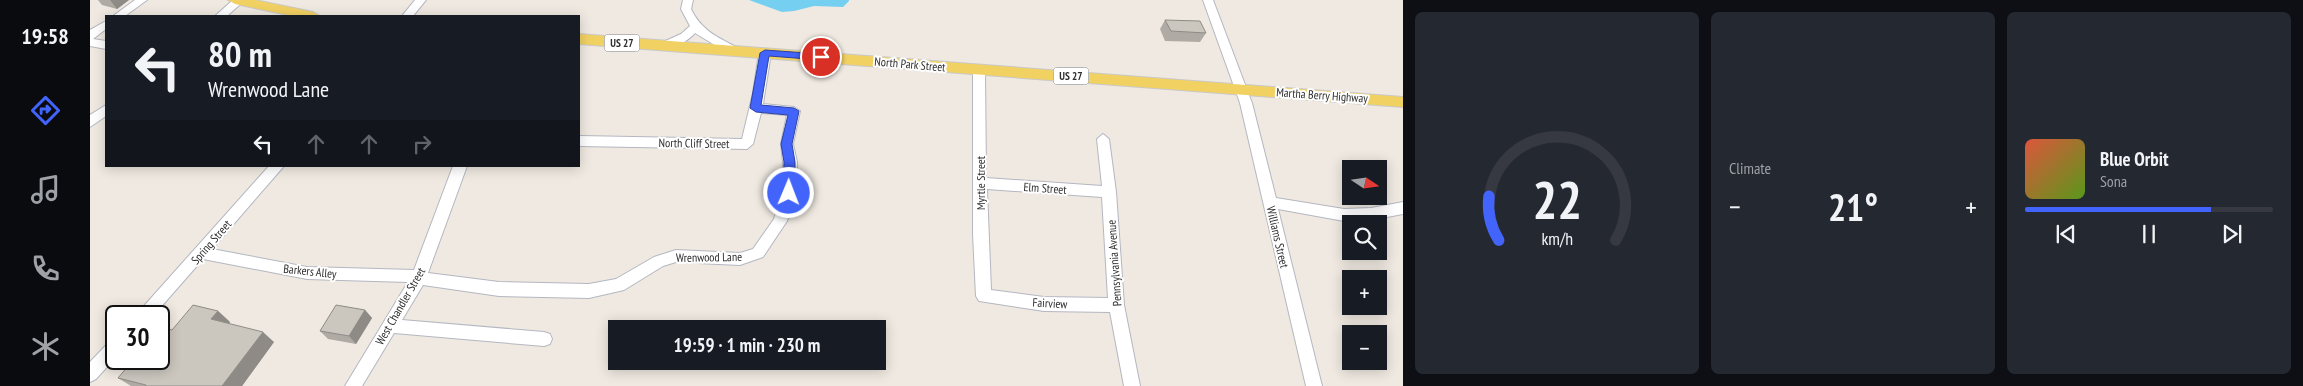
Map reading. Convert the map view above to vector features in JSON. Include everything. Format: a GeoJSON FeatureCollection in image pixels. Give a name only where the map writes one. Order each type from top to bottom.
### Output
{"type":"FeatureCollection","features":[{"type":"Feature","properties":{"kind":"main road"},"geometry":{"type":"LineString","coordinates":[[238,0],[308,15]]}},
{"type":"Feature","properties":{"kind":"main road","name":"North Park Street"},"geometry":{"type":"LineString","coordinates":[[580,39],[1241,89]]}},
{"type":"Feature","properties":{"kind":"main road","name":"Martha Berry Highway"},"geometry":{"type":"LineString","coordinates":[[1241,89],[1403,102]]}},
{"type":"Feature","properties":{"kind":"street"},"geometry":{"type":"LineString","coordinates":[[120,15],[142,0]]}},
{"type":"Feature","properties":{"kind":"street"},"geometry":{"type":"LineString","coordinates":[[221,15],[238,0]]}},
{"type":"Feature","properties":{"kind":"street"},"geometry":{"type":"LineString","coordinates":[[408,15],[421,0]]}},
{"type":"Feature","properties":{"kind":"street"},"geometry":{"type":"LineString","coordinates":[[688,0],[686,9],[695,27],[706,38],[732,50]]}},
{"type":"Feature","properties":{"kind":"street","name":"Williams Street"},"geometry":{"type":"LineString","coordinates":[[1208,0],[1241,89],[1314,386]]}},
{"type":"Feature","properties":{"kind":"street"},"geometry":{"type":"LineString","coordinates":[[90,36],[105,25]]}},
{"type":"Feature","properties":{"kind":"street"},"geometry":{"type":"LineString","coordinates":[[665,46],[685,36],[695,27]]}},
{"type":"Feature","properties":{"kind":"street"},"geometry":{"type":"LineString","coordinates":[[694,48],[695,27]]}},
{"type":"Feature","properties":{"kind":"street"},"geometry":{"type":"LineString","coordinates":[[90,42],[105,45]]}},
{"type":"Feature","properties":{"kind":"street","name":"North Cliff Street"},"geometry":{"type":"LineString","coordinates":[[580,141],[747,144],[756,108],[765,53]]}},
{"type":"Feature","properties":{"kind":"street","name":"Myrtle Street"},"geometry":{"type":"LineString","coordinates":[[979,70],[980,234],[984,296]]}},
{"type":"Feature","properties":{"kind":"street","name":"Wrenwood Lane"},"geometry":{"type":"LineString","coordinates":[[419,278],[499,289],[588,291],[619,285],[659,261],[676,256],[740,259],[758,253],[780,221],[789,193],[790,162],[787,144],[794,111],[756,108]]}},
{"type":"Feature","properties":{"kind":"street"},"geometry":{"type":"LineString","coordinates":[[90,122],[105,110]]}},
{"type":"Feature","properties":{"kind":"street","name":"Pennsylvania Avenue"},"geometry":{"type":"LineString","coordinates":[[1103,139],[1109,192],[1116,304],[1132,386]]}},
{"type":"Feature","properties":{"kind":"street","name":"Spring Street"},"geometry":{"type":"LineString","coordinates":[[153,305],[202,253],[276,167]]}},
{"type":"Feature","properties":{"kind":"street","name":"West Chandler Street"},"geometry":{"type":"LineString","coordinates":[[353,386],[419,278],[460,167]]}},
{"type":"Feature","properties":{"kind":"street","name":"Elm Street"},"geometry":{"type":"LineString","coordinates":[[981,183],[1109,192]]}},
{"type":"Feature","properties":{"kind":"street"},"geometry":{"type":"LineString","coordinates":[[1270,202],[1344,215],[1371,214],[1403,208]]}},
{"type":"Feature","properties":{"kind":"street","name":"Barkers Alley"},"geometry":{"type":"LineString","coordinates":[[202,253],[306,273],[413,276],[419,278]]}},
{"type":"Feature","properties":{"kind":"street","name":"Fairview"},"geometry":{"type":"LineString","coordinates":[[984,296],[1044,304],[1116,304]]}},
{"type":"Feature","properties":{"kind":"street"},"geometry":{"type":"LineString","coordinates":[[389,326],[544,339]]}},
{"type":"Feature","properties":{"kind":"street"},"geometry":{"type":"LineString","coordinates":[[90,374],[105,358]]}},
{"type":"Feature","properties":{"kind":"water"},"geometry":{"type":"Polygon","coordinates":[[[749,0],[849,1],[843,7],[814,6],[782,12],[749,0]]]}},
{"type":"Feature","properties":{"kind":"building"},"geometry":{"type":"Polygon","coordinates":[[[1165,20],[1200,21],[1206,33],[1171,31],[1165,20]]]}},
{"type":"Feature","properties":{"kind":"building"},"geometry":{"type":"Polygon","coordinates":[[[193,305],[218,311],[211,319],[263,332],[222,386],[146,386],[118,378],[125,370],[170,370],[170,329],[172,330],[193,305]]]}},
{"type":"Feature","properties":{"kind":"building"},"geometry":{"type":"Polygon","coordinates":[[[336,305],[365,310],[349,336],[320,331],[336,305]]]}},
{"type":"Feature","properties":{"kind":"route"},"geometry":{"type":"LineString","coordinates":[[789,193],[790,162],[787,144],[794,111],[756,108],[765,53],[821,57]]}}]}
